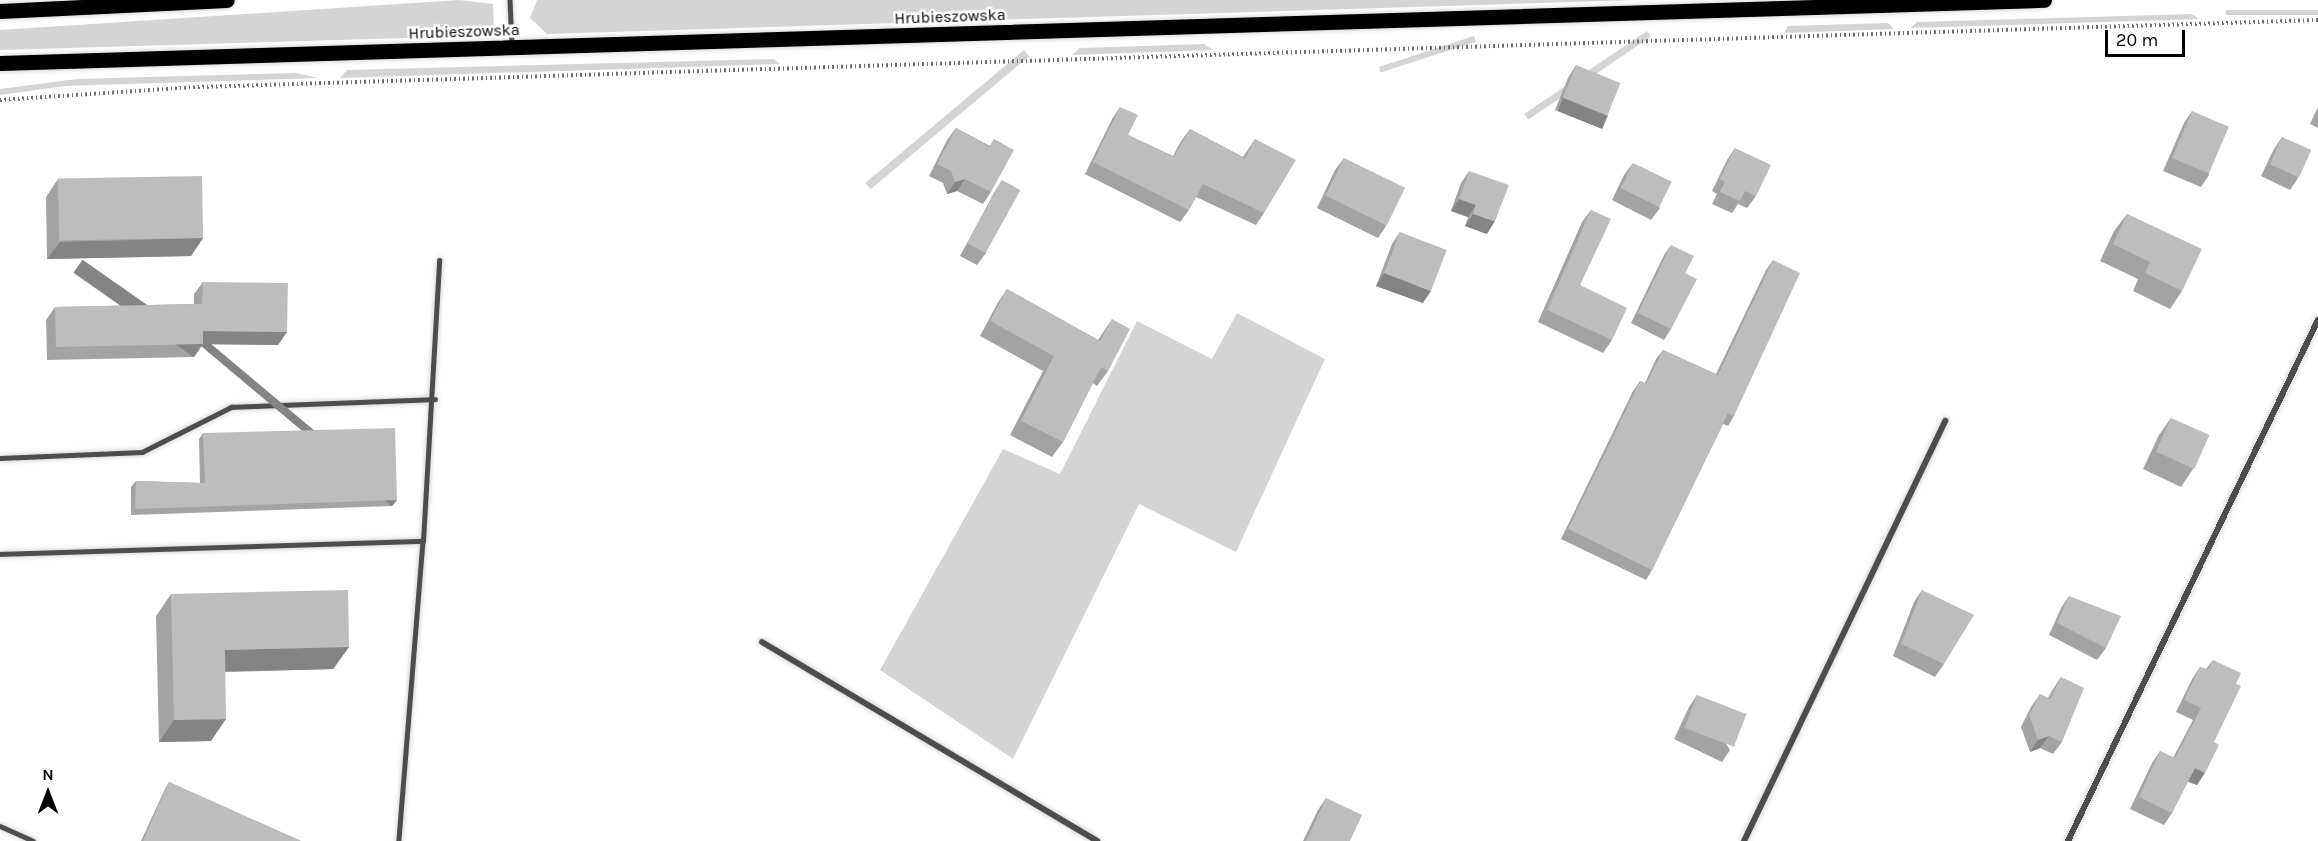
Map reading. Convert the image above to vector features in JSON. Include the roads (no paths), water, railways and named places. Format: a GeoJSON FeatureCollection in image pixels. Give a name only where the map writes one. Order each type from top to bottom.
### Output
{"type":"FeatureCollection","features":[{"type":"Feature","properties":{"kind":"main road"},"geometry":{"type":"LineString","coordinates":[[0,11],[227,0]]}},
{"type":"Feature","properties":{"kind":"main road","name":"Hrubieszowska"},"geometry":{"type":"LineString","coordinates":[[0,63],[512,48],[1665,6],[2044,0]]}},
{"type":"Feature","properties":{"kind":"street"},"geometry":{"type":"LineString","coordinates":[[2068,841],[2318,320]]}},
{"type":"Feature","properties":{"kind":"street"},"geometry":{"type":"LineString","coordinates":[[1744,841],[1945,421]]}},
{"type":"Feature","properties":{"kind":"street"},"geometry":{"type":"LineString","coordinates":[[762,642],[1098,841]]}},
{"type":"Feature","properties":{"kind":"lane"},"geometry":{"type":"LineString","coordinates":[[510,0],[512,48]]}},
{"type":"Feature","properties":{"kind":"lane"},"geometry":{"type":"LineString","coordinates":[[399,841],[435,399],[439,260]]}},
{"type":"Feature","properties":{"kind":"lane"},"geometry":{"type":"LineString","coordinates":[[0,458],[142,452],[231,407],[435,399]]}},
{"type":"Feature","properties":{"kind":"lane"},"geometry":{"type":"LineString","coordinates":[[0,555],[423,541]]}},
{"type":"Feature","properties":{"kind":"lane"},"geometry":{"type":"LineString","coordinates":[[0,826],[33,841]]}}]}
